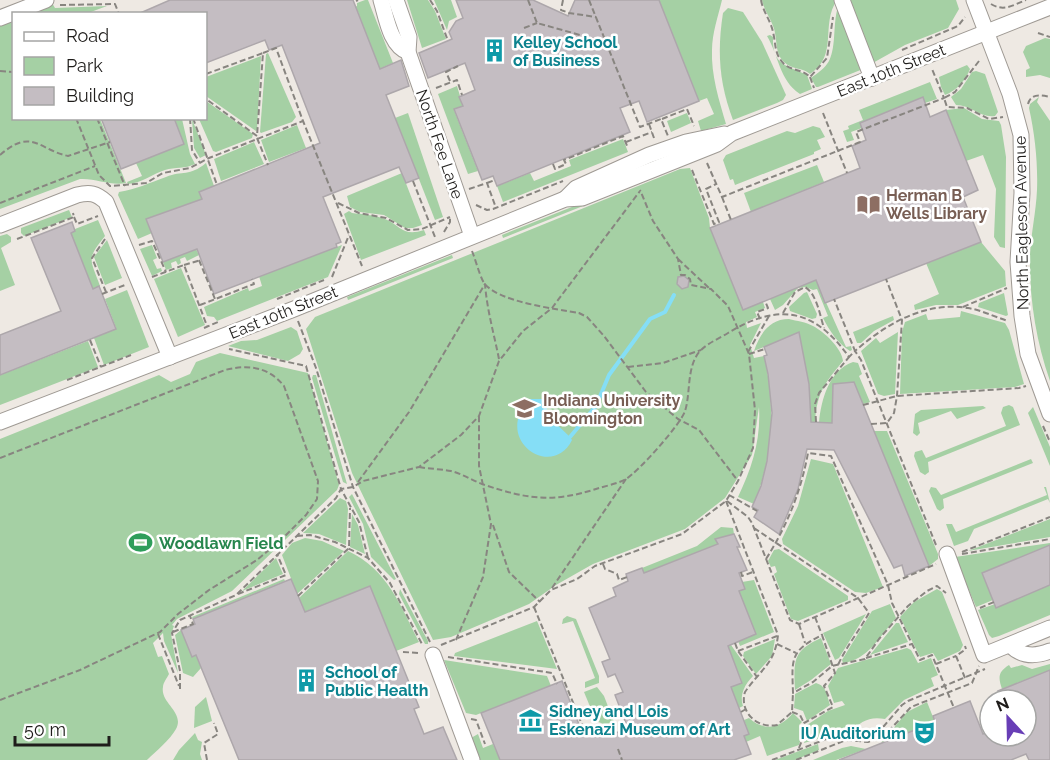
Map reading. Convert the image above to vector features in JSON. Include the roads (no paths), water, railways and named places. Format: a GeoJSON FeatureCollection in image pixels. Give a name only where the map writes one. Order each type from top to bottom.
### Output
{"type":"FeatureCollection","features":[{"type":"Feature","properties":{"kind":"street","name":"North Fee Lane"},"geometry":{"type":"LineString","coordinates":[[381,0],[394,40],[408,52]]}},
{"type":"Feature","properties":{"kind":"street","name":"North Fee Lane"},"geometry":{"type":"LineString","coordinates":[[396,0],[409,37],[408,52],[472,244]]}},
{"type":"Feature","properties":{"kind":"street"},"geometry":{"type":"LineString","coordinates":[[842,0],[872,78]]}},
{"type":"Feature","properties":{"kind":"street"},"geometry":{"type":"LineString","coordinates":[[0,18],[20,5],[51,2]]}},
{"type":"Feature","properties":{"kind":"street","name":"North Eagleson Avenue"},"geometry":{"type":"LineString","coordinates":[[969,5],[987,32],[1010,94],[1021,135],[1022,193],[1018,262],[1022,316],[1028,354],[1050,414]]}},
{"type":"Feature","properties":{"kind":"street","name":"East 10th Street"},"geometry":{"type":"LineString","coordinates":[[0,422],[472,244],[565,199],[582,198],[717,144],[732,133],[1050,7]]}},
{"type":"Feature","properties":{"kind":"street"},"geometry":{"type":"LineString","coordinates":[[0,225],[74,203],[89,192],[99,196],[106,202],[170,357]]}},
{"type":"Feature","properties":{"kind":"street"},"geometry":{"type":"LineString","coordinates":[[945,558],[989,661],[1010,645],[1050,628]]}},
{"type":"Feature","properties":{"kind":"street"},"geometry":{"type":"LineString","coordinates":[[1010,645],[1016,651],[1028,655],[1037,656],[1050,651]]}},
{"type":"Feature","properties":{"kind":"street"},"geometry":{"type":"LineString","coordinates":[[433,655],[472,760]]}},
{"type":"Feature","properties":{"kind":"water"},"geometry":{"type":"Polygon","coordinates":[[[530,399],[541,399],[547,402],[547,415],[572,440],[563,452],[552,457],[540,456],[529,450],[521,440],[517,428],[520,414],[530,399]]]}},
{"type":"Feature","properties":{"kind":"waterway"},"geometry":{"type":"LineString","coordinates":[[570,437],[596,406],[609,375],[650,319],[665,312],[674,295]]}},
{"type":"Feature","properties":{"kind":"place","name":"Kelley School of Business"},"geometry":{"type":"Point","coordinates":[495,51]}},
{"type":"Feature","properties":{"kind":"place","name":"Herman B Wells Library"},"geometry":{"type":"Point","coordinates":[868,204]}},
{"type":"Feature","properties":{"kind":"place","name":"Indiana University Bloomington"},"geometry":{"type":"Point","coordinates":[525,409]}},
{"type":"Feature","properties":{"kind":"place","name":"Woodlawn Field"},"geometry":{"type":"Point","coordinates":[141,543]}},
{"type":"Feature","properties":{"kind":"place","name":"School of Public Health"},"geometry":{"type":"Point","coordinates":[307,681]}},
{"type":"Feature","properties":{"kind":"place","name":"Sidney and Lois Eskenazi Museum of Art"},"geometry":{"type":"Point","coordinates":[531,720]}},
{"type":"Feature","properties":{"kind":"place","name":"IU Auditorium"},"geometry":{"type":"Point","coordinates":[924,733]}}]}
